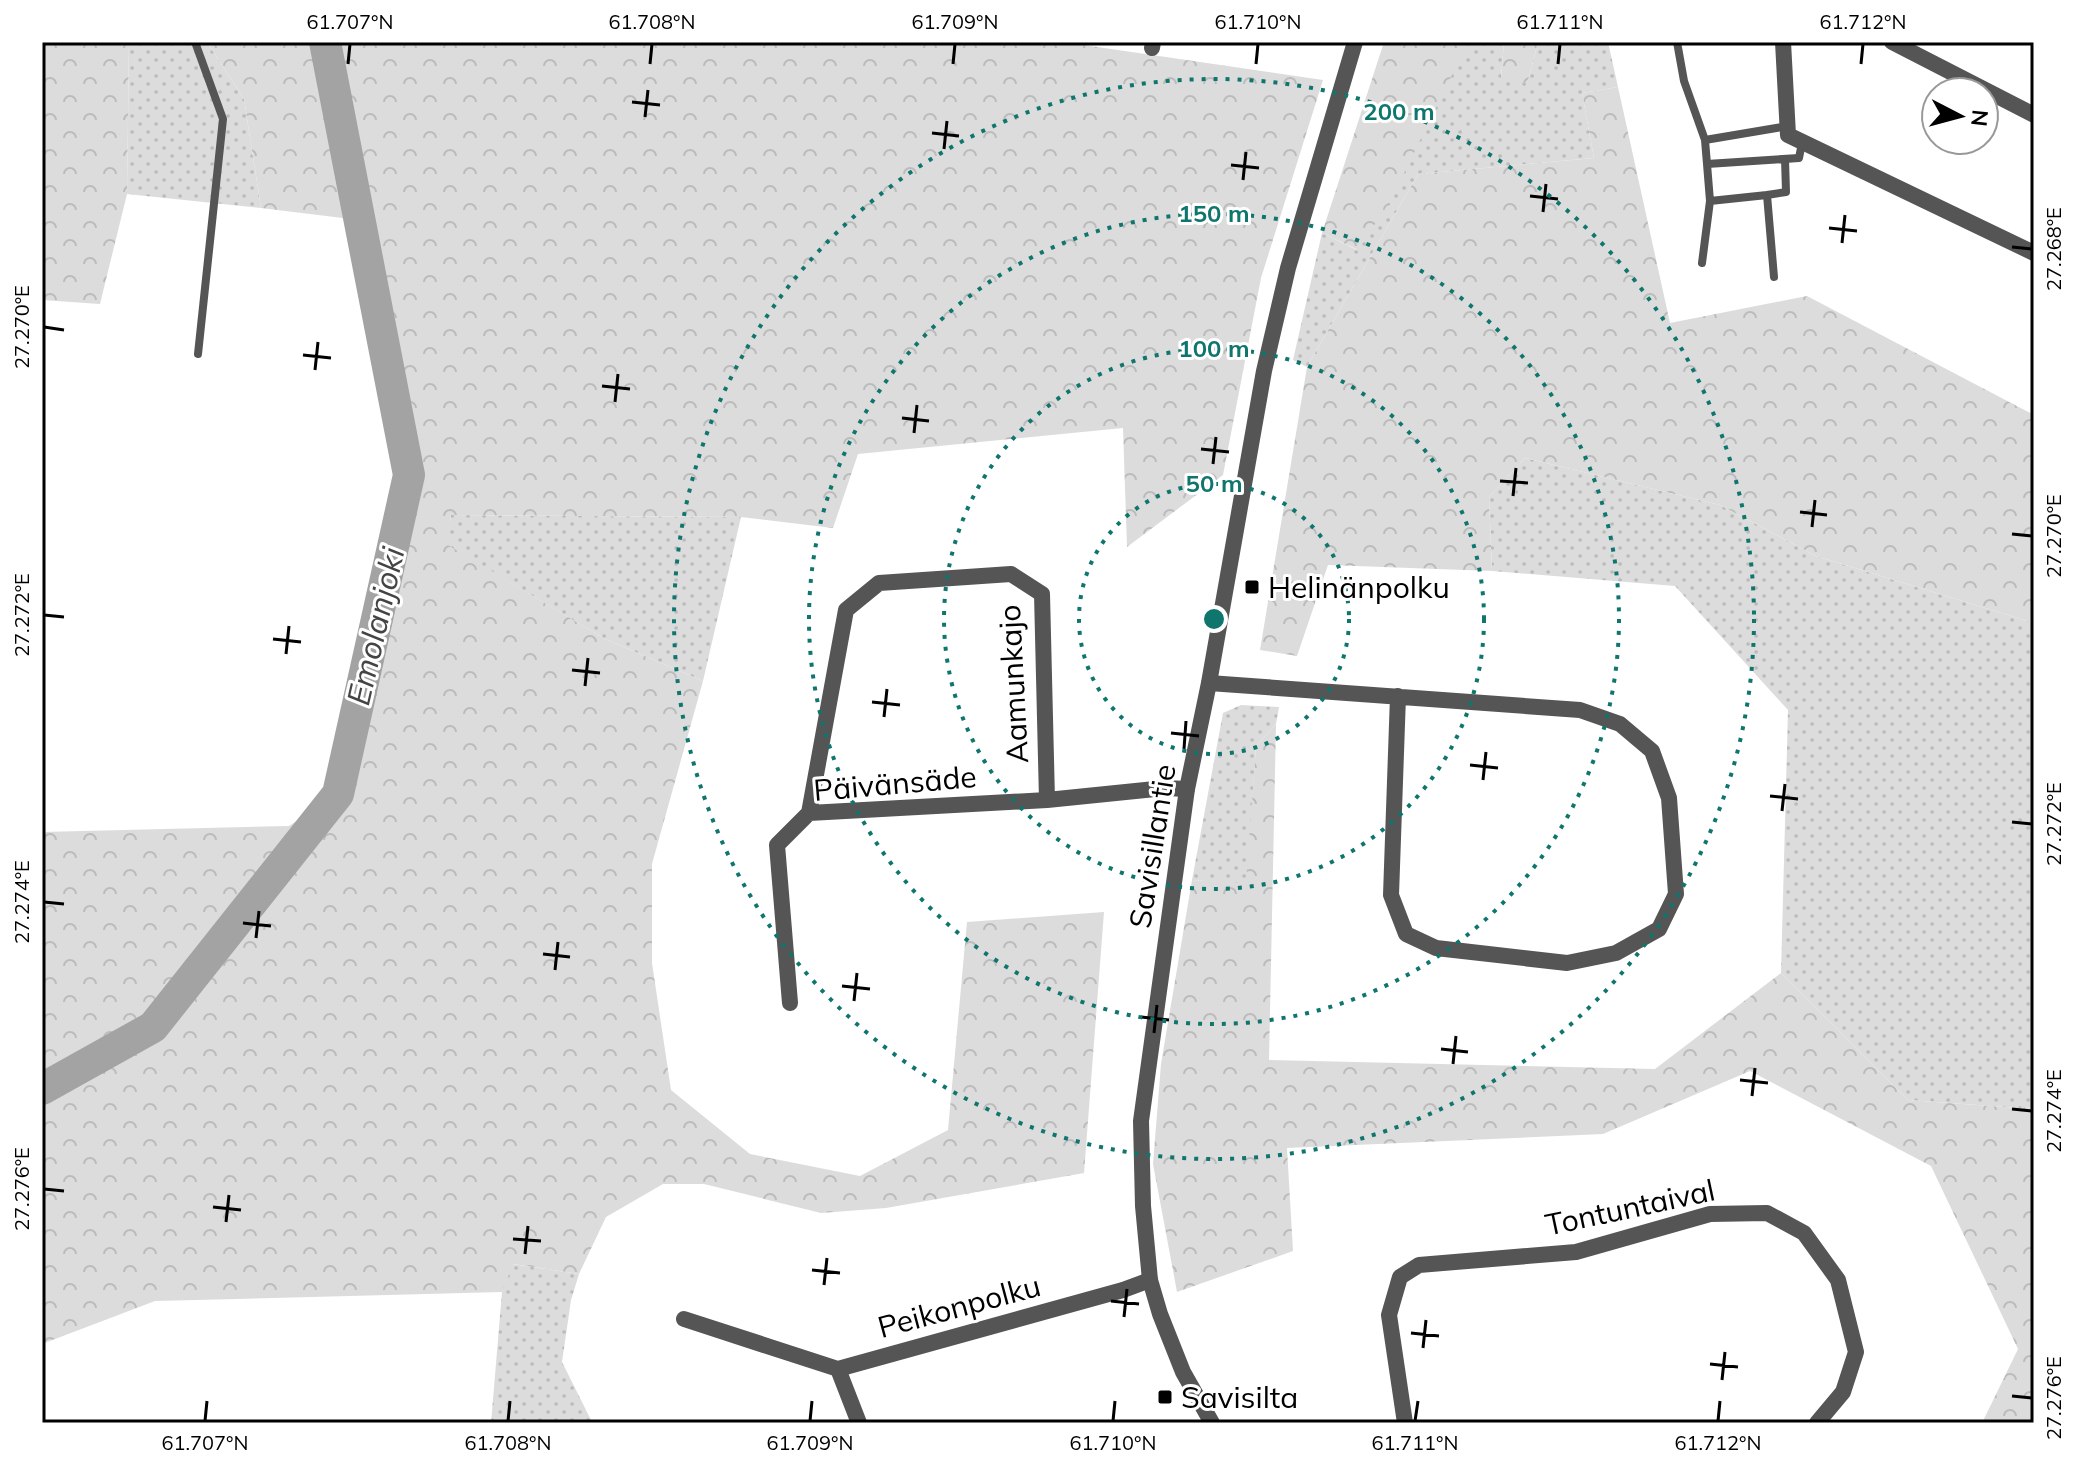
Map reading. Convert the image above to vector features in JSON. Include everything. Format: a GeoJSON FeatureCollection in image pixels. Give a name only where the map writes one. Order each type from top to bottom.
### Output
{"type":"FeatureCollection","features":[{"type":"Feature","properties":{"kind":"street","name":"Savisillantie"},"geometry":{"type":"LineString","coordinates":[[1212,1423],[1183,1372],[1150,1280],[1143,1206],[1141,1121],[1187,789],[1209,683],[1264,371],[1288,268],[1355,42]]}},
{"type":"Feature","properties":{"kind":"street"},"geometry":{"type":"LineString","coordinates":[[1783,42],[1788,135],[2034,253]]}},
{"type":"Feature","properties":{"kind":"street"},"geometry":{"type":"LineString","coordinates":[[1892,42],[2034,115]]}},
{"type":"Feature","properties":{"kind":"street","name":"Aamunkajo"},"geometry":{"type":"LineString","coordinates":[[809,813],[846,610],[879,583],[1011,574],[1042,594],[1047,800]]}},
{"type":"Feature","properties":{"kind":"street"},"geometry":{"type":"LineString","coordinates":[[1209,683],[1398,696],[1580,710],[1620,724],[1652,751],[1669,798],[1676,894],[1659,929],[1616,953],[1567,963],[1436,948],[1406,934],[1391,895],[1398,696]]}},
{"type":"Feature","properties":{"kind":"street","name":"Päivänsäde"},"geometry":{"type":"LineString","coordinates":[[790,1003],[777,845],[809,813],[1187,789]]}},
{"type":"Feature","properties":{"kind":"street","name":"Tontuntaival"},"geometry":{"type":"LineString","coordinates":[[1405,1423],[1389,1315],[1400,1277],[1419,1265],[1576,1252],[1710,1214],[1767,1213],[1804,1233],[1838,1280],[1856,1352],[1843,1392],[1817,1423]]}},
{"type":"Feature","properties":{"kind":"street","name":"Peikonpolku"},"geometry":{"type":"LineString","coordinates":[[838,1369],[1150,1280]]}},
{"type":"Feature","properties":{"kind":"street"},"geometry":{"type":"LineString","coordinates":[[684,1319],[838,1369],[859,1423]]}},
{"type":"Feature","properties":{"kind":"lane"},"geometry":{"type":"LineString","coordinates":[[195,42],[223,119],[198,354]]}},
{"type":"Feature","properties":{"kind":"lane"},"geometry":{"type":"LineString","coordinates":[[1679,42],[1684,81],[1705,140],[1710,201],[1702,263]]}},
{"type":"Feature","properties":{"kind":"lane"},"geometry":{"type":"LineString","coordinates":[[1705,140],[1788,126]]}},
{"type":"Feature","properties":{"kind":"lane"},"geometry":{"type":"LineString","coordinates":[[1707,164],[1799,158],[1803,142]]}},
{"type":"Feature","properties":{"kind":"lane"},"geometry":{"type":"LineString","coordinates":[[1710,201],[1786,192],[1785,159]]}},
{"type":"Feature","properties":{"kind":"lane"},"geometry":{"type":"LineString","coordinates":[[1767,195],[1774,277]]}},
{"type":"Feature","properties":{"kind":"green space"},"geometry":{"type":"Polygon","coordinates":[[[42,42],[129,42],[127,194],[100,304],[42,300],[42,42]]]}},
{"type":"Feature","properties":{"kind":"green space"},"geometry":{"type":"Polygon","coordinates":[[[129,42],[207,42],[244,99],[261,208],[127,194],[129,42]]]}},
{"type":"Feature","properties":{"kind":"green space"},"geometry":{"type":"Polygon","coordinates":[[[207,42],[1063,42],[1323,80],[1261,278],[1223,475],[1127,547],[1123,428],[858,454],[833,528],[741,517],[451,515],[448,545],[605,639],[703,681],[652,864],[652,963],[671,1090],[750,1154],[860,1176],[948,1130],[967,922],[1104,912],[1084,1173],[886,1208],[821,1213],[704,1184],[663,1184],[606,1217],[579,1274],[513,1264],[502,1292],[155,1301],[42,1344],[42,832],[289,826],[338,794],[409,475],[359,220],[261,208],[244,99],[207,42]]]}},
{"type":"Feature","properties":{"kind":"green space"},"geometry":{"type":"Polygon","coordinates":[[[1384,42],[1468,42],[1392,198],[1358,250],[1322,233],[1384,42]]]}},
{"type":"Feature","properties":{"kind":"green space"},"geometry":{"type":"Polygon","coordinates":[[[1468,42],[1504,42],[1501,77],[1528,81],[1538,42],[1608,42],[1618,87],[1582,93],[1594,158],[1418,174],[1307,367],[1293,360],[1322,233],[1357,250],[1468,42]]]}},
{"type":"Feature","properties":{"kind":"green space"},"geometry":{"type":"Polygon","coordinates":[[[1504,42],[1538,42],[1528,81],[1515,86],[1501,77],[1504,42]]]}},
{"type":"Feature","properties":{"kind":"green space"},"geometry":{"type":"Polygon","coordinates":[[[1618,87],[1670,323],[1807,296],[2034,415],[2034,623],[1816,556],[1720,505],[1525,458],[1489,497],[1492,571],[1328,565],[1297,656],[1260,650],[1307,367],[1418,174],[1594,158],[1582,93],[1618,87]]]}},
{"type":"Feature","properties":{"kind":"green space"},"geometry":{"type":"Polygon","coordinates":[[[1525,458],[1720,505],[1816,556],[2034,623],[2034,1107],[1908,1100],[1781,973],[1788,710],[1675,586],[1492,571],[1489,497],[1525,458]]]}},
{"type":"Feature","properties":{"kind":"green space"},"geometry":{"type":"Polygon","coordinates":[[[451,515],[741,517],[703,681],[605,639],[447,545],[451,515]]]}},
{"type":"Feature","properties":{"kind":"green space"},"geometry":{"type":"Polygon","coordinates":[[[1241,705],[1279,707],[1276,724],[1256,746],[1247,884],[1192,880],[1223,713],[1241,705]]]}},
{"type":"Feature","properties":{"kind":"green space"},"geometry":{"type":"Polygon","coordinates":[[[1276,724],[1269,1060],[1655,1069],[1781,973],[1908,1100],[2034,1107],[2034,1423],[1982,1423],[2018,1349],[1931,1166],[1750,1071],[1603,1134],[1287,1148],[1293,1251],[1177,1292],[1153,1164],[1161,1064],[1192,880],[1246,883],[1256,746],[1276,724]]]}},
{"type":"Feature","properties":{"kind":"green space"},"geometry":{"type":"Polygon","coordinates":[[[512,1264],[579,1274],[571,1300],[562,1362],[594,1423],[491,1423],[502,1292],[512,1264]]]}},
{"type":"Feature","properties":{"kind":"waterway","name":"Emolanjoki"},"geometry":{"type":"LineString","coordinates":[[42,1089],[153,1027],[338,794],[409,475],[325,42]]}},
{"type":"Feature","properties":{"kind":"place","name":"Helinänpolku"},"geometry":{"type":"Point","coordinates":[1252,587]}},
{"type":"Feature","properties":{"kind":"place","name":"Savisilta"},"geometry":{"type":"Point","coordinates":[1165,1397]}}]}
